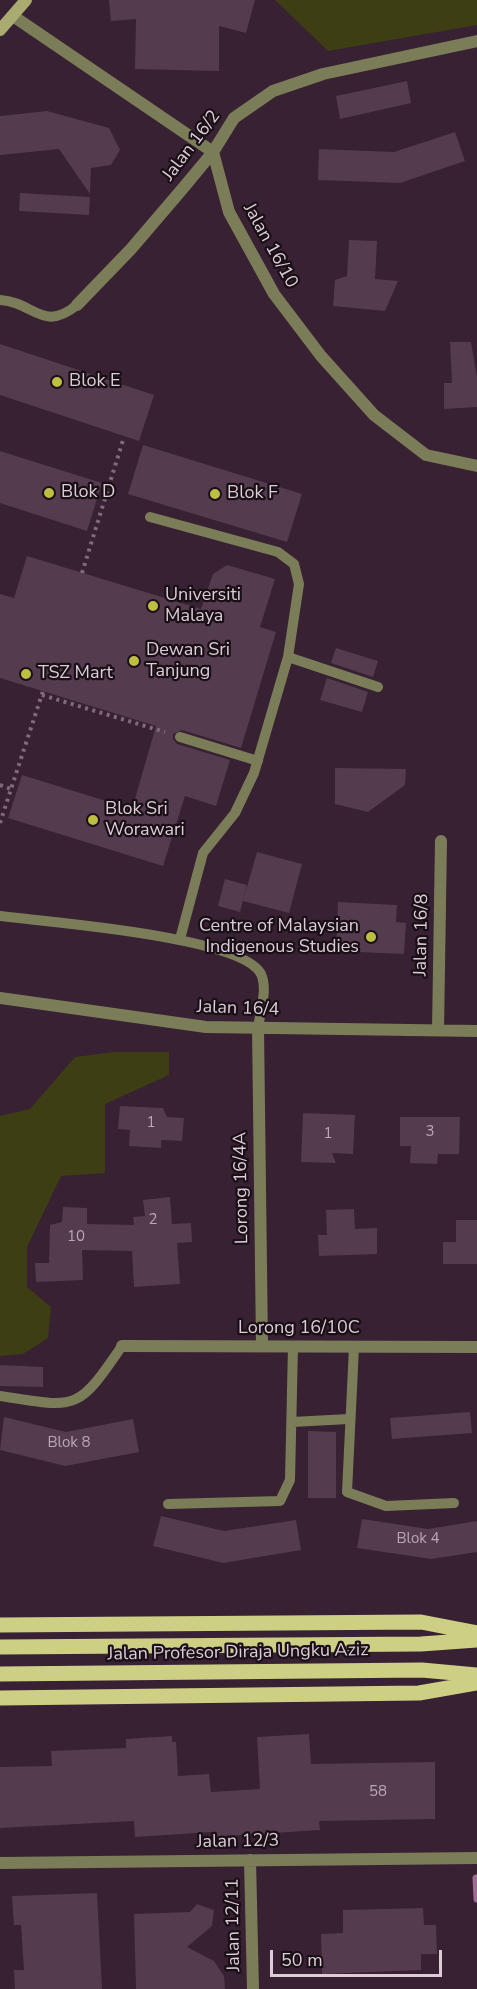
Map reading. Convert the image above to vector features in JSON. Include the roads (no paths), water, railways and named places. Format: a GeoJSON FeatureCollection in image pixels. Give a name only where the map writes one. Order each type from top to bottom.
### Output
{"type":"FeatureCollection","features":[{"type":"Feature","properties":{"kind":"main road"},"geometry":{"type":"LineString","coordinates":[[0,30],[26,0]]}},
{"type":"Feature","properties":{"kind":"main road"},"geometry":{"type":"LineString","coordinates":[[0,1625],[421,1622],[477,1633]]}},
{"type":"Feature","properties":{"kind":"main road","name":"Jalan Profesor Diraja Ungku Aziz"},"geometry":{"type":"LineString","coordinates":[[0,1647],[477,1640]]}},
{"type":"Feature","properties":{"kind":"main road","name":"Jalan Profesor Diraja Ungku Aziz"},"geometry":{"type":"LineString","coordinates":[[0,1674],[422,1670],[477,1675]]}},
{"type":"Feature","properties":{"kind":"main road"},"geometry":{"type":"LineString","coordinates":[[3,1699],[419,1693],[477,1683]]}},
{"type":"Feature","properties":{"kind":"street"},"geometry":{"type":"LineString","coordinates":[[13,16],[213,152]]}},
{"type":"Feature","properties":{"kind":"street","name":"Jalan 16/2"},"geometry":{"type":"LineString","coordinates":[[77,305],[131,249],[213,152],[234,118],[273,91],[323,74],[477,41]]}},
{"type":"Feature","properties":{"kind":"street","name":"Jalan 16/10"},"geometry":{"type":"LineString","coordinates":[[213,152],[229,212],[274,294],[321,356],[374,415],[426,455],[477,466]]}},
{"type":"Feature","properties":{"kind":"street","name":"Jalan 16/8"},"geometry":{"type":"LineString","coordinates":[[438,1030],[441,841]]}},
{"type":"Feature","properties":{"kind":"street","name":"Jalan 16/4"},"geometry":{"type":"LineString","coordinates":[[0,998],[194,1025],[477,1031]]}},
{"type":"Feature","properties":{"kind":"street","name":"Lorong 16/4A"},"geometry":{"type":"LineString","coordinates":[[258,1028],[261,1347]]}},
{"type":"Feature","properties":{"kind":"street","name":"Lorong 16/10C"},"geometry":{"type":"LineString","coordinates":[[122,1346],[477,1347]]}},
{"type":"Feature","properties":{"kind":"street","name":"Jalan 12/3"},"geometry":{"type":"LineString","coordinates":[[0,1863],[477,1858]]}},
{"type":"Feature","properties":{"kind":"street","name":"Jalan 12/11"},"geometry":{"type":"LineString","coordinates":[[250,1860],[253,1989]]}},
{"type":"Feature","properties":{"kind":"lane"},"geometry":{"type":"LineString","coordinates":[[0,300],[12,300],[47,318],[63,316],[77,305]]}},
{"type":"Feature","properties":{"kind":"lane"},"geometry":{"type":"LineString","coordinates":[[150,517],[278,552],[294,564],[299,584],[288,657],[258,761],[245,795],[235,813],[203,853],[180,939]]}},
{"type":"Feature","properties":{"kind":"lane"},"geometry":{"type":"LineString","coordinates":[[288,657],[378,687]]}},
{"type":"Feature","properties":{"kind":"lane"},"geometry":{"type":"LineString","coordinates":[[180,737],[258,761]]}},
{"type":"Feature","properties":{"kind":"lane"},"geometry":{"type":"LineString","coordinates":[[0,916],[180,939],[228,953],[252,964],[261,973],[264,986],[258,1028]]}},
{"type":"Feature","properties":{"kind":"lane"},"geometry":{"type":"LineString","coordinates":[[0,1396],[49,1404],[64,1404],[76,1400],[94,1386],[122,1346]]}},
{"type":"Feature","properties":{"kind":"lane"},"geometry":{"type":"LineString","coordinates":[[168,1504],[280,1501],[290,1480],[293,1346]]}},
{"type":"Feature","properties":{"kind":"lane"},"geometry":{"type":"LineString","coordinates":[[354,1347],[347,1492],[386,1506],[454,1503]]}},
{"type":"Feature","properties":{"kind":"lane"},"geometry":{"type":"LineString","coordinates":[[292,1422],[349,1419]]}},
{"type":"Feature","properties":{"kind":"waterway"},"geometry":{"type":"LineString","coordinates":[[476,1878],[477,1899]]}},
{"type":"Feature","properties":{"kind":"place","name":"Blok E"},"geometry":{"type":"Point","coordinates":[57,382]}},
{"type":"Feature","properties":{"kind":"place","name":"Blok D"},"geometry":{"type":"Point","coordinates":[49,493]}},
{"type":"Feature","properties":{"kind":"place","name":"Blok F"},"geometry":{"type":"Point","coordinates":[215,494]}},
{"type":"Feature","properties":{"kind":"place","name":"Universiti Malaya"},"geometry":{"type":"Point","coordinates":[153,606]}},
{"type":"Feature","properties":{"kind":"place","name":"Dewan Sri Tanjung"},"geometry":{"type":"Point","coordinates":[134,661]}},
{"type":"Feature","properties":{"kind":"place","name":"TSZ Mart"},"geometry":{"type":"Point","coordinates":[26,674]}},
{"type":"Feature","properties":{"kind":"place","name":"Blok Sri Worawari"},"geometry":{"type":"Point","coordinates":[93,820]}},
{"type":"Feature","properties":{"kind":"place","name":"Centre of Malaysian Indigenous Studies"},"geometry":{"type":"Point","coordinates":[371,937]}}]}
